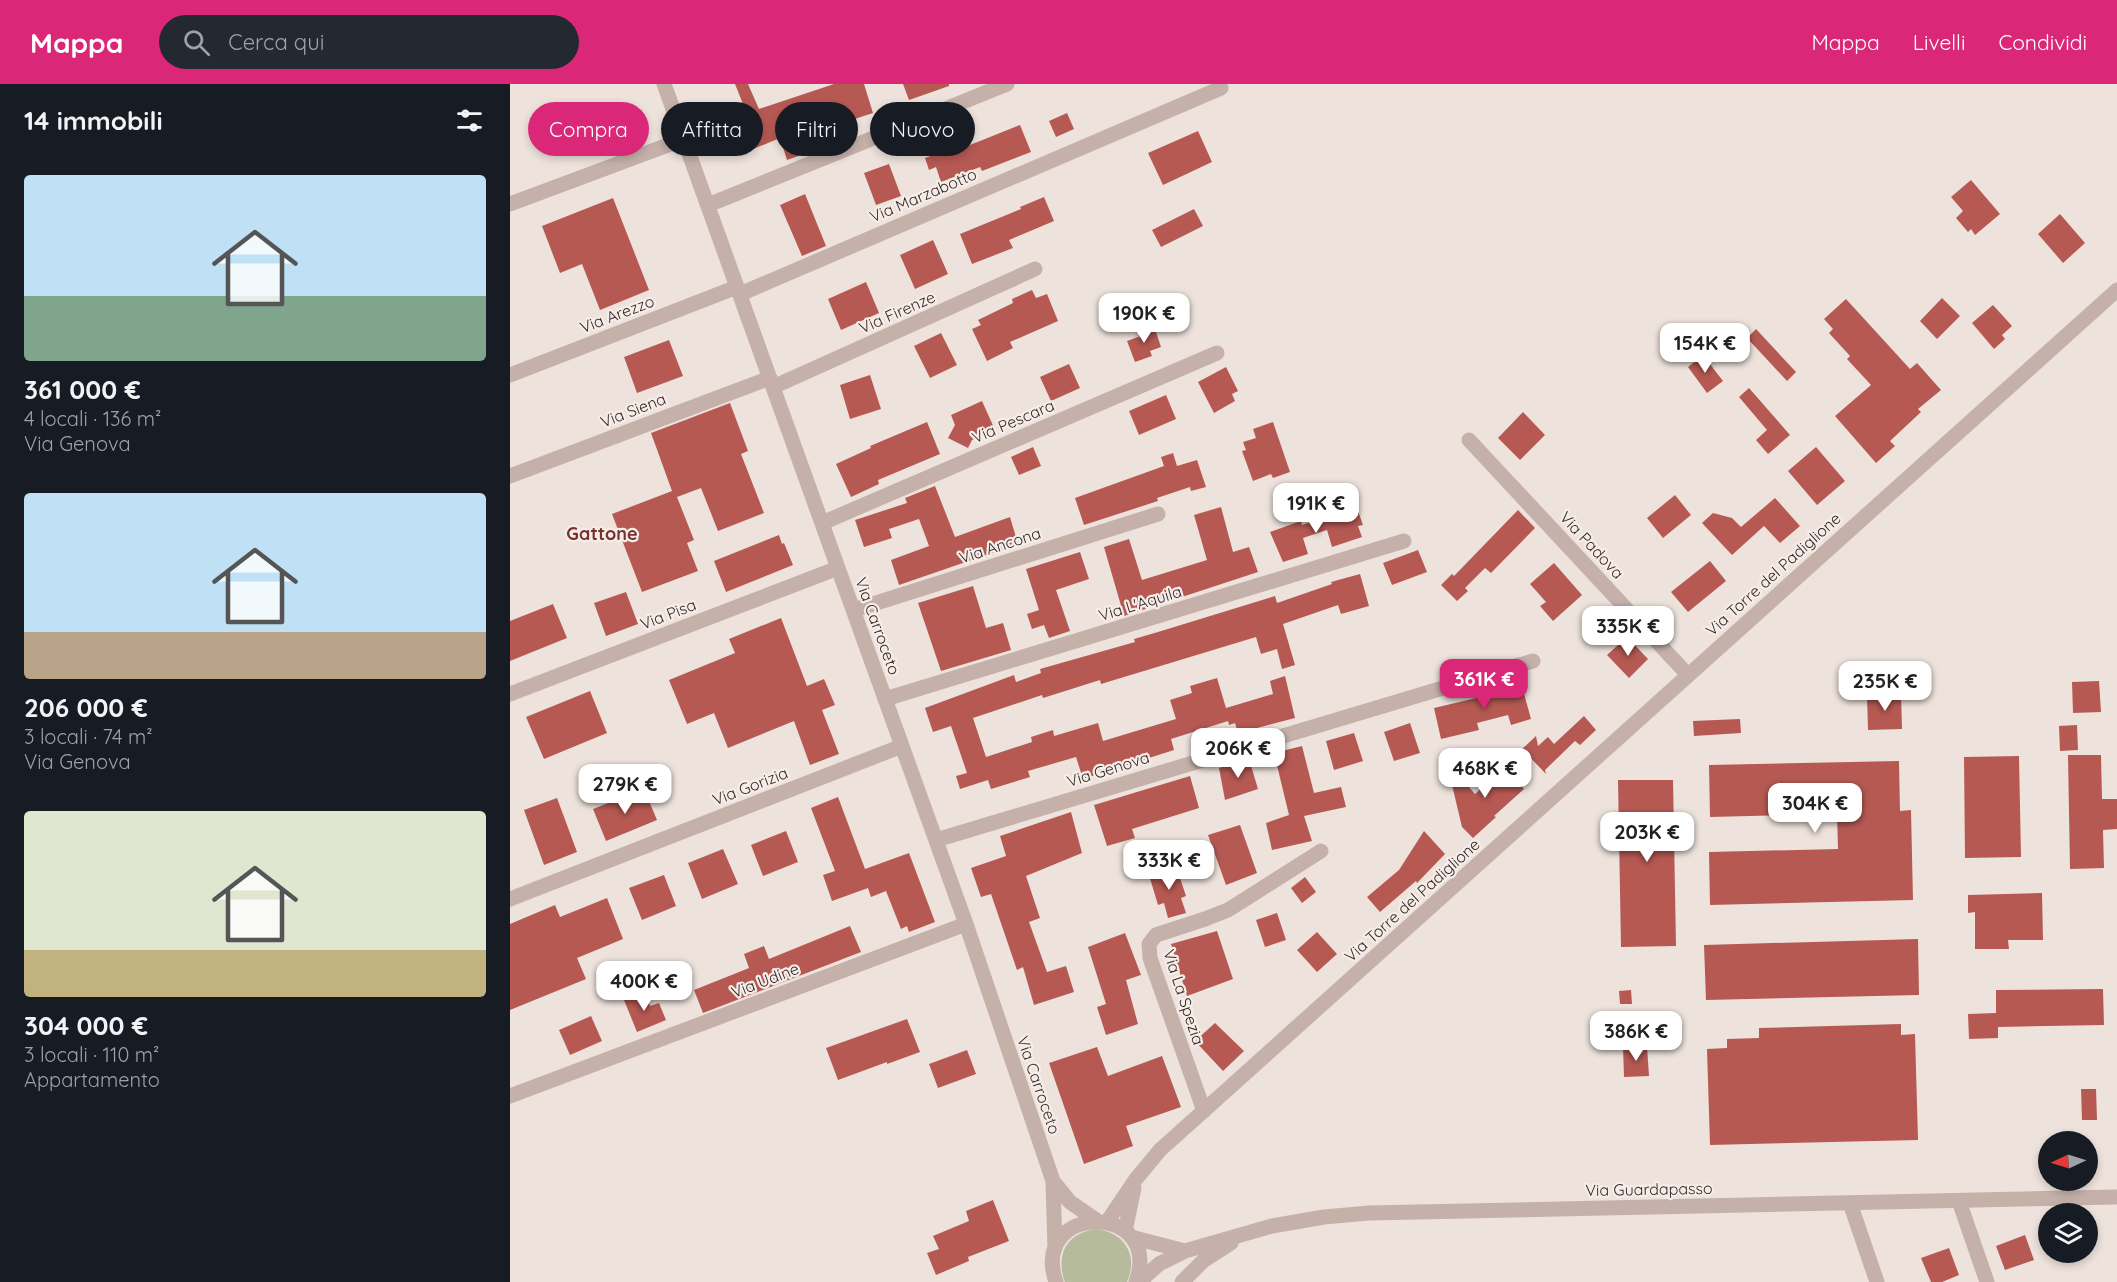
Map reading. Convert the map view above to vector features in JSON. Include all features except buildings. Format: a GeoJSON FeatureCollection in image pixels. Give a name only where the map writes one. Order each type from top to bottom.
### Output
{"type":"FeatureCollection","features":[{"type":"Feature","properties":{"kind":"street","name":"Via Carroceto"},"geometry":{"type":"LineString","coordinates":[[664,84],[671,102]]}},
{"type":"Feature","properties":{"kind":"street"},"geometry":{"type":"LineString","coordinates":[[708,205],[1006,84]]}},
{"type":"Feature","properties":{"kind":"street","name":"Via Marzabotto"},"geometry":{"type":"LineString","coordinates":[[738,290],[1221,88]]}},
{"type":"Feature","properties":{"kind":"street"},"geometry":{"type":"LineString","coordinates":[[510,204],[661,148]]}},
{"type":"Feature","properties":{"kind":"street","name":"Via Carroceto"},"geometry":{"type":"LineString","coordinates":[[690,156],[966,924],[1053,1182],[1055,1248],[1053,1273],[1056,1282]]}},
{"type":"Feature","properties":{"kind":"street","name":"Via Firenze"},"geometry":{"type":"LineString","coordinates":[[771,382],[1035,269]]}},
{"type":"Feature","properties":{"kind":"street","name":"Via Arezzo"},"geometry":{"type":"LineString","coordinates":[[510,375],[738,290]]}},
{"type":"Feature","properties":{"kind":"street","name":"Via Torre del Padiglione"},"geometry":{"type":"LineString","coordinates":[[1102,1221],[1160,1150],[2117,290]]}},
{"type":"Feature","properties":{"kind":"street","name":"Via Pescara"},"geometry":{"type":"LineString","coordinates":[[822,523],[1217,353]]}},
{"type":"Feature","properties":{"kind":"street","name":"Via Siena"},"geometry":{"type":"LineString","coordinates":[[510,476],[771,382]]}},
{"type":"Feature","properties":{"kind":"street","name":"Via Padova"},"geometry":{"type":"LineString","coordinates":[[1470,440],[1688,675]]}},
{"type":"Feature","properties":{"kind":"street","name":"Via Ancona"},"geometry":{"type":"LineString","coordinates":[[854,610],[1158,514]]}},
{"type":"Feature","properties":{"kind":"street","name":"Via L'Aquila"},"geometry":{"type":"LineString","coordinates":[[885,699],[1404,541]]}},
{"type":"Feature","properties":{"kind":"street","name":"Via Pisa"},"geometry":{"type":"LineString","coordinates":[[510,694],[838,568]]}},
{"type":"Feature","properties":{"kind":"street","name":"Via Genova"},"geometry":{"type":"LineString","coordinates":[[936,840],[1533,661]]}},
{"type":"Feature","properties":{"kind":"street","name":"Via Gorizia"},"geometry":{"type":"LineString","coordinates":[[510,899],[902,746]]}},
{"type":"Feature","properties":{"kind":"street","name":"Via La Spezia"},"geometry":{"type":"LineString","coordinates":[[1204,1111],[1151,962],[1149,949],[1152,939],[1160,933],[1190,925],[1228,909],[1321,851]]}},
{"type":"Feature","properties":{"kind":"street","name":"Via Udine"},"geometry":{"type":"LineString","coordinates":[[510,1096],[966,924]]}},
{"type":"Feature","properties":{"kind":"street","name":"Via Torre del Padiglione"},"geometry":{"type":"LineString","coordinates":[[1128,1234],[1136,1179]]}},
{"type":"Feature","properties":{"kind":"street","name":"Via Carroceto"},"geometry":{"type":"LineString","coordinates":[[1053,1182],[1070,1202],[1128,1234]]}},
{"type":"Feature","properties":{"kind":"street","name":"Via Guardapasso"},"geometry":{"type":"LineString","coordinates":[[1138,1282],[1158,1264],[1185,1251],[1245,1233],[1324,1217],[1381,1212],[2117,1197]]}},
{"type":"Feature","properties":{"kind":"street"},"geometry":{"type":"LineString","coordinates":[[1959,1201],[1987,1282]]}},
{"type":"Feature","properties":{"kind":"street"},"geometry":{"type":"LineString","coordinates":[[1850,1203],[1878,1282]]}},
{"type":"Feature","properties":{"kind":"street"},"geometry":{"type":"LineString","coordinates":[[1055,1248],[1067,1231],[1076,1225],[1102,1221]]}},
{"type":"Feature","properties":{"kind":"street"},"geometry":{"type":"LineString","coordinates":[[1182,1282],[1203,1261],[1245,1233]]}},
{"type":"Feature","properties":{"kind":"street"},"geometry":{"type":"LineString","coordinates":[[1128,1234],[1185,1251]]}},
{"type":"Feature","properties":{"kind":"street"},"geometry":{"type":"LineString","coordinates":[[1128,1234],[1137,1248],[1140,1260],[1138,1282]]}},
{"type":"Feature","properties":{"kind":"green space"},"geometry":{"type":"Polygon","coordinates":[[[1096,1229],[1114,1235],[1127,1247],[1131,1263],[1127,1282],[1065,1282],[1062,1261],[1066,1246],[1078,1235],[1096,1229]]]}},
{"type":"Feature","properties":{"kind":"district","name":"Gattone"},"geometry":{"type":"Point","coordinates":[602,533]}}]}
